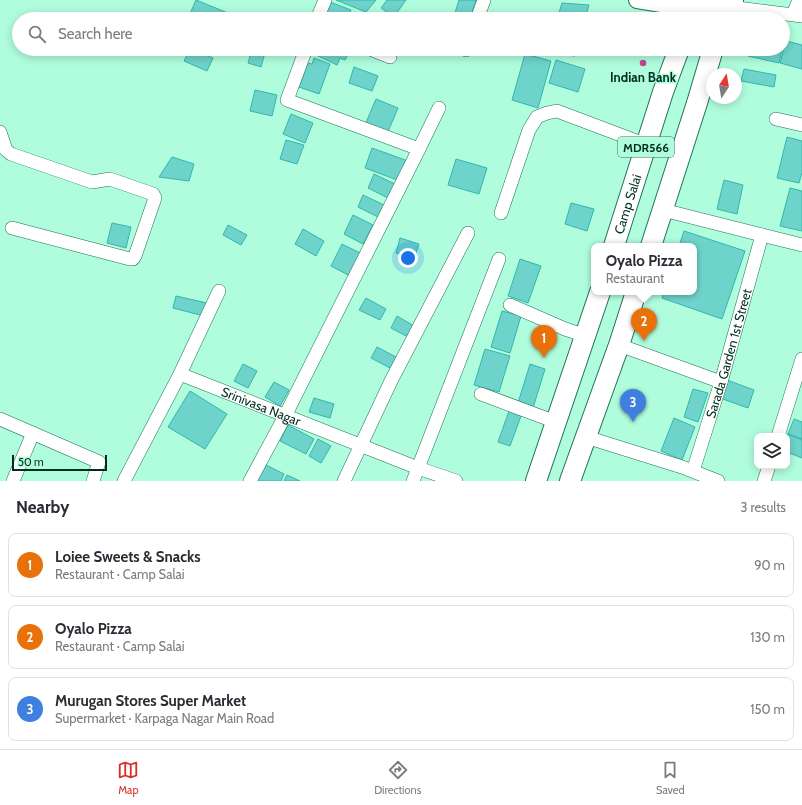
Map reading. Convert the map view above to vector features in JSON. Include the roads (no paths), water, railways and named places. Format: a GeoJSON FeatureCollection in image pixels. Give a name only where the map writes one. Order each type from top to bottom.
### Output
{"type":"FeatureCollection","features":[{"type":"Feature","properties":{"kind":"main road","name":"Camp Salai"},"geometry":{"type":"LineString","coordinates":[[615,243],[663,92],[676,56]]}},
{"type":"Feature","properties":{"kind":"main road","name":"MDR566"},"geometry":{"type":"LineString","coordinates":[[652,243],[712,56]]}},
{"type":"Feature","properties":{"kind":"main road"},"geometry":{"type":"LineString","coordinates":[[536,481],[599,295]]}},
{"type":"Feature","properties":{"kind":"main road"},"geometry":{"type":"LineString","coordinates":[[570,481],[635,295]]}},
{"type":"Feature","properties":{"kind":"street"},"geometry":{"type":"LineString","coordinates":[[320,12],[324,0]]}},
{"type":"Feature","properties":{"kind":"street"},"geometry":{"type":"LineString","coordinates":[[480,12],[484,0]]}},
{"type":"Feature","properties":{"kind":"street"},"geometry":{"type":"LineString","coordinates":[[638,0],[693,9],[729,9],[764,12]]}},
{"type":"Feature","properties":{"kind":"street"},"geometry":{"type":"LineString","coordinates":[[798,15],[799,0]]}},
{"type":"Feature","properties":{"kind":"street"},"geometry":{"type":"LineString","coordinates":[[303,56],[287,100],[419,149]]}},
{"type":"Feature","properties":{"kind":"street"},"geometry":{"type":"LineString","coordinates":[[250,481],[285,416],[439,108]]}},
{"type":"Feature","properties":{"kind":"street"},"geometry":{"type":"LineString","coordinates":[[501,213],[529,130],[538,117],[557,111],[647,145]]}},
{"type":"Feature","properties":{"kind":"street"},"geometry":{"type":"LineString","coordinates":[[776,119],[802,126]]}},
{"type":"Feature","properties":{"kind":"street"},"geometry":{"type":"LineString","coordinates":[[0,132],[6,150],[11,154],[92,182],[110,179],[153,194],[155,198],[135,256],[130,259],[12,228]]}},
{"type":"Feature","properties":{"kind":"street"},"geometry":{"type":"LineString","coordinates":[[663,210],[802,245]]}},
{"type":"Feature","properties":{"kind":"street"},"geometry":{"type":"LineString","coordinates":[[344,481],[391,381],[468,234]]}},
{"type":"Feature","properties":{"kind":"street","name":"Sarada Garden 1st Street"},"geometry":{"type":"LineString","coordinates":[[693,472],[721,382],[762,235]]}},
{"type":"Feature","properties":{"kind":"street"},"geometry":{"type":"LineString","coordinates":[[413,481],[499,259]]}},
{"type":"Feature","properties":{"kind":"street"},"geometry":{"type":"LineString","coordinates":[[124,481],[180,374],[219,292]]}},
{"type":"Feature","properties":{"kind":"street"},"geometry":{"type":"LineString","coordinates":[[510,305],[565,329],[586,336]]}},
{"type":"Feature","properties":{"kind":"street"},"geometry":{"type":"LineString","coordinates":[[619,344],[721,382]]}},
{"type":"Feature","properties":{"kind":"street"},"geometry":{"type":"LineString","coordinates":[[779,433],[802,358]]}},
{"type":"Feature","properties":{"kind":"street","name":"Srinivasa Nagar"},"geometry":{"type":"LineString","coordinates":[[180,374],[418,468],[456,481]]}},
{"type":"Feature","properties":{"kind":"street"},"geometry":{"type":"LineString","coordinates":[[481,394],[556,422]]}},
{"type":"Feature","properties":{"kind":"street"},"geometry":{"type":"LineString","coordinates":[[0,419],[99,462],[92,481]]}},
{"type":"Feature","properties":{"kind":"street"},"geometry":{"type":"LineString","coordinates":[[13,481],[33,433]]}},
{"type":"Feature","properties":{"kind":"street"},"geometry":{"type":"LineString","coordinates":[[586,437],[718,481]]}},
{"type":"Feature","properties":{"kind":"street"},"geometry":{"type":"LineString","coordinates":[[764,481],[768,469]]}},
{"type":"Feature","properties":{"kind":"place","name":"Indian Bank"},"geometry":{"type":"Point","coordinates":[643,63]}},
{"type":"Feature","properties":{"kind":"place","name":"Oyalo Pizza"},"geometry":{"type":"Point","coordinates":[644,341]}},
{"type":"Feature","properties":{"kind":"place","name":"Loiee Sweets & Snacks"},"geometry":{"type":"Point","coordinates":[544,358]}},
{"type":"Feature","properties":{"kind":"place","name":"Murugan Stores Super Market"},"geometry":{"type":"Point","coordinates":[633,422]}}]}
